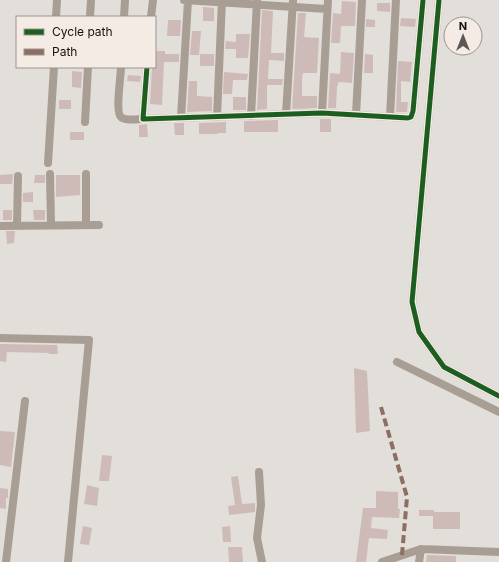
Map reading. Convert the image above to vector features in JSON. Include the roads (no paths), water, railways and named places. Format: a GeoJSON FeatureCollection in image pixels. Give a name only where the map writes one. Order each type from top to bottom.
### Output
{"type":"FeatureCollection","features":[{"type":"Feature","properties":{"kind":"street"},"geometry":{"type":"LineString","coordinates":[[56,16],[57,0]]}},
{"type":"Feature","properties":{"kind":"street"},"geometry":{"type":"LineString","coordinates":[[90,16],[91,0]]}},
{"type":"Feature","properties":{"kind":"street"},"geometry":{"type":"LineString","coordinates":[[124,16],[125,0]]}},
{"type":"Feature","properties":{"kind":"street"},"geometry":{"type":"LineString","coordinates":[[151,16],[153,0]]}},
{"type":"Feature","properties":{"kind":"street"},"geometry":{"type":"LineString","coordinates":[[184,0],[327,4],[322,113]]}},
{"type":"Feature","properties":{"kind":"street"},"geometry":{"type":"LineString","coordinates":[[181,118],[188,0]]}},
{"type":"Feature","properties":{"kind":"street"},"geometry":{"type":"LineString","coordinates":[[356,115],[362,0]]}},
{"type":"Feature","properties":{"kind":"street"},"geometry":{"type":"LineString","coordinates":[[390,117],[396,0]]}},
{"type":"Feature","properties":{"kind":"street"},"geometry":{"type":"LineString","coordinates":[[121,68],[118,106],[119,116],[127,119],[322,113],[408,118],[413,115],[422,0]]}},
{"type":"Feature","properties":{"kind":"street"},"geometry":{"type":"LineString","coordinates":[[439,0],[412,302],[418,332],[444,367],[499,396]]}},
{"type":"Feature","properties":{"kind":"street"},"geometry":{"type":"LineString","coordinates":[[217,117],[222,1]]}},
{"type":"Feature","properties":{"kind":"street"},"geometry":{"type":"LineString","coordinates":[[251,116],[257,2]]}},
{"type":"Feature","properties":{"kind":"street"},"geometry":{"type":"LineString","coordinates":[[286,114],[292,3]]}},
{"type":"Feature","properties":{"kind":"street"},"geometry":{"type":"LineString","coordinates":[[48,163],[54,68]]}},
{"type":"Feature","properties":{"kind":"street"},"geometry":{"type":"LineString","coordinates":[[85,122],[88,68]]}},
{"type":"Feature","properties":{"kind":"street"},"geometry":{"type":"LineString","coordinates":[[143,119],[147,68]]}},
{"type":"Feature","properties":{"kind":"street"},"geometry":{"type":"LineString","coordinates":[[50,174],[51,226]]}},
{"type":"Feature","properties":{"kind":"street"},"geometry":{"type":"LineString","coordinates":[[86,174],[86,225]]}},
{"type":"Feature","properties":{"kind":"street"},"geometry":{"type":"LineString","coordinates":[[17,226],[18,176]]}},
{"type":"Feature","properties":{"kind":"street"},"geometry":{"type":"LineString","coordinates":[[0,226],[99,225]]}},
{"type":"Feature","properties":{"kind":"street"},"geometry":{"type":"LineString","coordinates":[[0,338],[89,340],[68,562]]}},
{"type":"Feature","properties":{"kind":"street"},"geometry":{"type":"LineString","coordinates":[[397,362],[499,412]]}},
{"type":"Feature","properties":{"kind":"street"},"geometry":{"type":"LineString","coordinates":[[6,562],[25,401]]}},
{"type":"Feature","properties":{"kind":"street"},"geometry":{"type":"LineString","coordinates":[[259,472],[261,512],[257,538],[262,562]]}},
{"type":"Feature","properties":{"kind":"street"},"geometry":{"type":"LineString","coordinates":[[419,562],[422,549]]}},
{"type":"Feature","properties":{"kind":"street"},"geometry":{"type":"LineString","coordinates":[[382,562],[422,549],[499,552]]}}]}
